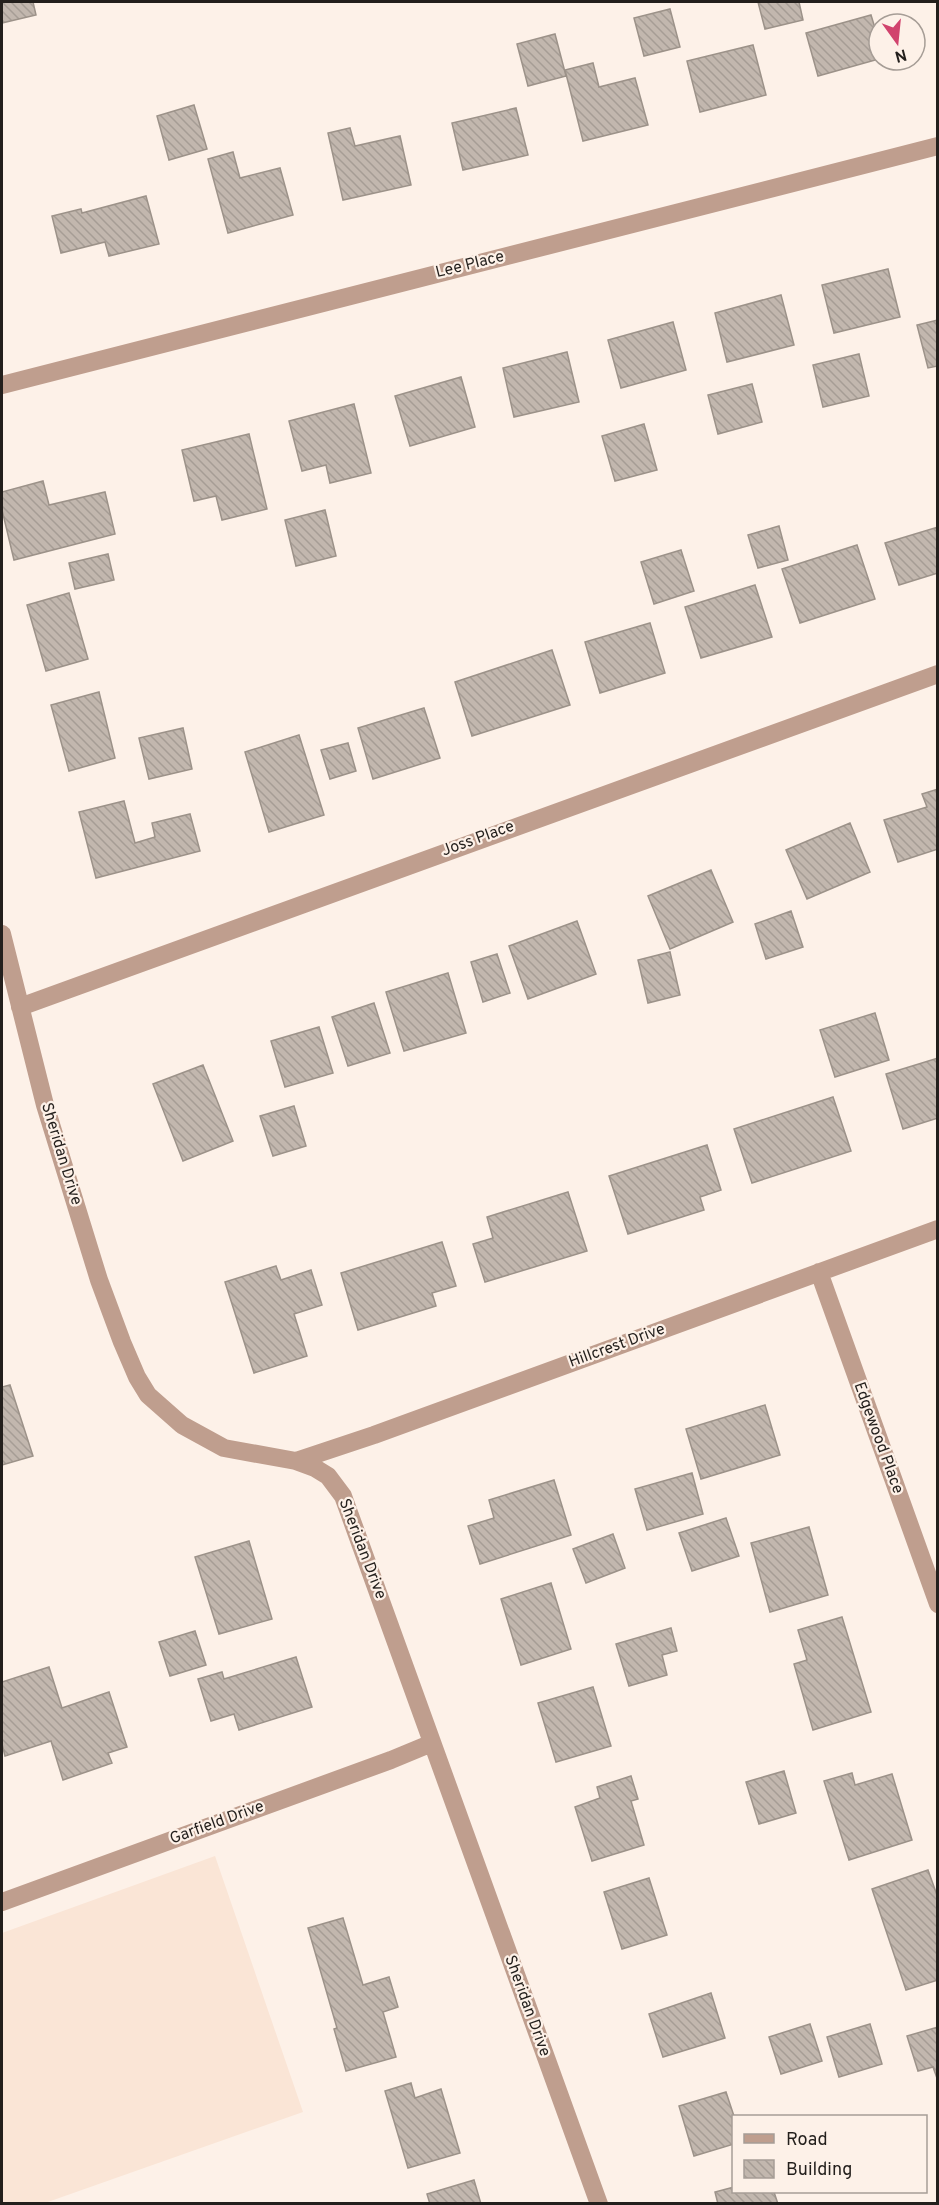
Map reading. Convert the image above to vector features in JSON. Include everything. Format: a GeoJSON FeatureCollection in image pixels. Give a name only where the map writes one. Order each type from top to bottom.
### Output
{"type":"FeatureCollection","features":[{"type":"Feature","properties":{"kind":"street","name":"Lee Place"},"geometry":{"type":"LineString","coordinates":[[2,385],[938,146]]}},
{"type":"Feature","properties":{"kind":"street","name":"Joss Place"},"geometry":{"type":"LineString","coordinates":[[20,1007],[938,674]]}},
{"type":"Feature","properties":{"kind":"street","name":"Sheridan Drive"},"geometry":{"type":"LineString","coordinates":[[2,934],[45,1105],[99,1280],[137,1377],[148,1395],[182,1425],[224,1448],[296,1461],[315,1468],[328,1476],[343,1496],[599,2204]]}},
{"type":"Feature","properties":{"kind":"street","name":"Hillcrest Drive"},"geometry":{"type":"LineString","coordinates":[[296,1461],[374,1435],[938,1229]]}},
{"type":"Feature","properties":{"kind":"street","name":"Edgewood Place"},"geometry":{"type":"LineString","coordinates":[[819,1272],[938,1604]]}},
{"type":"Feature","properties":{"kind":"street","name":"Garfield Drive"},"geometry":{"type":"LineString","coordinates":[[2,1902],[432,1743]]}},
{"type":"Feature","properties":{"kind":"shaded area"},"geometry":{"type":"Polygon","coordinates":[[[215,1856],[303,2112],[45,2203],[2,2203],[2,1933],[215,1856]]]}},
{"type":"Feature","properties":{"kind":"building"},"geometry":{"type":"Polygon","coordinates":[[[2,2],[33,2],[36,15],[2,23],[2,2]]]}},
{"type":"Feature","properties":{"kind":"building"},"geometry":{"type":"Polygon","coordinates":[[[758,2],[799,2],[803,20],[765,29],[758,2]]]}},
{"type":"Feature","properties":{"kind":"building"},"geometry":{"type":"Polygon","coordinates":[[[670,9],[680,47],[644,56],[634,18],[670,9]]]}},
{"type":"Feature","properties":{"kind":"building"},"geometry":{"type":"Polygon","coordinates":[[[867,16],[867,62],[818,76],[806,33],[867,16]]]}},
{"type":"Feature","properties":{"kind":"building"},"geometry":{"type":"Polygon","coordinates":[[[555,34],[566,76],[528,86],[517,44],[555,34]]]}},
{"type":"Feature","properties":{"kind":"building"},"geometry":{"type":"Polygon","coordinates":[[[753,45],[766,95],[700,112],[687,61],[753,45]]]}},
{"type":"Feature","properties":{"kind":"building"},"geometry":{"type":"Polygon","coordinates":[[[593,63],[599,87],[635,78],[648,125],[583,141],[565,70],[593,63]]]}},
{"type":"Feature","properties":{"kind":"building"},"geometry":{"type":"Polygon","coordinates":[[[194,105],[207,149],[169,160],[157,116],[194,105]]]}},
{"type":"Feature","properties":{"kind":"building"},"geometry":{"type":"Polygon","coordinates":[[[516,108],[528,155],[463,170],[452,123],[516,108]]]}},
{"type":"Feature","properties":{"kind":"building"},"geometry":{"type":"Polygon","coordinates":[[[350,128],[355,146],[400,136],[411,185],[343,200],[328,133],[350,128]]]}},
{"type":"Feature","properties":{"kind":"building"},"geometry":{"type":"Polygon","coordinates":[[[233,152],[240,178],[280,168],[293,215],[228,233],[208,159],[233,152]]]}},
{"type":"Feature","properties":{"kind":"building"},"geometry":{"type":"Polygon","coordinates":[[[146,196],[159,244],[109,256],[105,242],[61,253],[52,216],[81,209],[82,213],[146,196]]]}},
{"type":"Feature","properties":{"kind":"building"},"geometry":{"type":"Polygon","coordinates":[[[888,269],[900,317],[834,333],[822,285],[888,269]]]}},
{"type":"Feature","properties":{"kind":"building"},"geometry":{"type":"Polygon","coordinates":[[[781,295],[794,345],[727,362],[715,313],[781,295]]]}},
{"type":"Feature","properties":{"kind":"building"},"geometry":{"type":"Polygon","coordinates":[[[938,320],[938,366],[928,368],[917,325],[938,320]]]}},
{"type":"Feature","properties":{"kind":"building"},"geometry":{"type":"Polygon","coordinates":[[[673,322],[686,370],[621,388],[608,340],[673,322]]]}},
{"type":"Feature","properties":{"kind":"building"},"geometry":{"type":"Polygon","coordinates":[[[567,352],[579,402],[514,417],[503,368],[567,352]]]}},
{"type":"Feature","properties":{"kind":"building"},"geometry":{"type":"Polygon","coordinates":[[[859,354],[869,396],[823,407],[813,365],[859,354]]]}},
{"type":"Feature","properties":{"kind":"building"},"geometry":{"type":"Polygon","coordinates":[[[461,377],[475,427],[410,446],[395,396],[461,377]]]}},
{"type":"Feature","properties":{"kind":"building"},"geometry":{"type":"Polygon","coordinates":[[[752,384],[762,422],[718,434],[708,395],[752,384]]]}},
{"type":"Feature","properties":{"kind":"building"},"geometry":{"type":"Polygon","coordinates":[[[354,404],[371,473],[330,483],[326,465],[302,471],[289,421],[354,404]]]}},
{"type":"Feature","properties":{"kind":"building"},"geometry":{"type":"Polygon","coordinates":[[[644,424],[657,470],[615,481],[602,436],[644,424]]]}},
{"type":"Feature","properties":{"kind":"building"},"geometry":{"type":"Polygon","coordinates":[[[249,434],[267,509],[222,520],[216,496],[194,501],[182,450],[249,434]]]}},
{"type":"Feature","properties":{"kind":"building"},"geometry":{"type":"Polygon","coordinates":[[[43,481],[49,505],[105,492],[115,534],[14,560],[2,510],[2,492],[43,481]]]}},
{"type":"Feature","properties":{"kind":"building"},"geometry":{"type":"Polygon","coordinates":[[[325,510],[336,556],[296,566],[285,520],[325,510]]]}},
{"type":"Feature","properties":{"kind":"building"},"geometry":{"type":"Polygon","coordinates":[[[779,526],[788,560],[758,568],[748,535],[779,526]]]}},
{"type":"Feature","properties":{"kind":"building"},"geometry":{"type":"Polygon","coordinates":[[[938,527],[938,573],[899,585],[885,543],[938,527]]]}},
{"type":"Feature","properties":{"kind":"building"},"geometry":{"type":"Polygon","coordinates":[[[857,545],[875,599],[800,623],[782,569],[857,545]]]}},
{"type":"Feature","properties":{"kind":"building"},"geometry":{"type":"Polygon","coordinates":[[[681,550],[694,591],[654,604],[641,562],[681,550]]]}},
{"type":"Feature","properties":{"kind":"building"},"geometry":{"type":"Polygon","coordinates":[[[108,554],[114,580],[75,589],[69,563],[108,554]]]}},
{"type":"Feature","properties":{"kind":"building"},"geometry":{"type":"Polygon","coordinates":[[[755,585],[772,637],[701,658],[685,607],[755,585]]]}},
{"type":"Feature","properties":{"kind":"building"},"geometry":{"type":"Polygon","coordinates":[[[69,593],[88,659],[46,671],[27,605],[69,593]]]}},
{"type":"Feature","properties":{"kind":"building"},"geometry":{"type":"Polygon","coordinates":[[[650,623],[665,673],[600,693],[585,642],[650,623]]]}},
{"type":"Feature","properties":{"kind":"building"},"geometry":{"type":"Polygon","coordinates":[[[552,650],[570,705],[472,736],[455,682],[552,650]]]}},
{"type":"Feature","properties":{"kind":"building"},"geometry":{"type":"Polygon","coordinates":[[[99,692],[115,758],[69,771],[51,705],[99,692]]]}},
{"type":"Feature","properties":{"kind":"building"},"geometry":{"type":"Polygon","coordinates":[[[424,708],[440,758],[373,779],[358,728],[424,708]]]}},
{"type":"Feature","properties":{"kind":"building"},"geometry":{"type":"Polygon","coordinates":[[[183,728],[192,769],[149,779],[139,738],[183,728]]]}},
{"type":"Feature","properties":{"kind":"building"},"geometry":{"type":"Polygon","coordinates":[[[299,735],[324,815],[269,832],[245,752],[299,735]]]}},
{"type":"Feature","properties":{"kind":"building"},"geometry":{"type":"Polygon","coordinates":[[[348,743],[356,771],[330,779],[321,750],[348,743]]]}},
{"type":"Feature","properties":{"kind":"building"},"geometry":{"type":"Polygon","coordinates":[[[938,789],[938,849],[898,862],[884,820],[927,807],[922,794],[938,789]]]}},
{"type":"Feature","properties":{"kind":"building"},"geometry":{"type":"Polygon","coordinates":[[[124,801],[135,843],[155,837],[152,823],[190,814],[200,851],[96,878],[79,812],[124,801]]]}},
{"type":"Feature","properties":{"kind":"building"},"geometry":{"type":"Polygon","coordinates":[[[850,823],[870,872],[807,899],[786,850],[850,823]]]}},
{"type":"Feature","properties":{"kind":"building"},"geometry":{"type":"Polygon","coordinates":[[[711,870],[733,922],[670,949],[648,896],[711,870]]]}},
{"type":"Feature","properties":{"kind":"building"},"geometry":{"type":"Polygon","coordinates":[[[791,911],[803,947],[766,959],[755,924],[791,911]]]}},
{"type":"Feature","properties":{"kind":"building"},"geometry":{"type":"Polygon","coordinates":[[[577,921],[596,974],[528,999],[509,946],[577,921]]]}},
{"type":"Feature","properties":{"kind":"building"},"geometry":{"type":"Polygon","coordinates":[[[670,952],[680,995],[648,1003],[638,960],[670,952]]]}},
{"type":"Feature","properties":{"kind":"building"},"geometry":{"type":"Polygon","coordinates":[[[497,954],[510,993],[483,1002],[471,962],[497,954]]]}},
{"type":"Feature","properties":{"kind":"building"},"geometry":{"type":"Polygon","coordinates":[[[448,973],[466,1033],[404,1051],[386,992],[448,973]]]}},
{"type":"Feature","properties":{"kind":"building"},"geometry":{"type":"Polygon","coordinates":[[[374,1003],[390,1053],[348,1066],[332,1017],[374,1003]]]}},
{"type":"Feature","properties":{"kind":"building"},"geometry":{"type":"Polygon","coordinates":[[[875,1013],[889,1060],[835,1077],[820,1030],[875,1013]]]}},
{"type":"Feature","properties":{"kind":"building"},"geometry":{"type":"Polygon","coordinates":[[[319,1027],[333,1073],[285,1087],[271,1041],[319,1027]]]}},
{"type":"Feature","properties":{"kind":"building"},"geometry":{"type":"Polygon","coordinates":[[[938,1058],[938,1118],[903,1129],[886,1074],[938,1058]]]}},
{"type":"Feature","properties":{"kind":"building"},"geometry":{"type":"Polygon","coordinates":[[[203,1065],[233,1141],[183,1161],[153,1084],[203,1065]]]}},
{"type":"Feature","properties":{"kind":"building"},"geometry":{"type":"Polygon","coordinates":[[[833,1097],[851,1151],[752,1183],[734,1129],[833,1097]]]}},
{"type":"Feature","properties":{"kind":"building"},"geometry":{"type":"Polygon","coordinates":[[[294,1106],[306,1146],[273,1156],[260,1116],[294,1106]]]}},
{"type":"Feature","properties":{"kind":"building"},"geometry":{"type":"Polygon","coordinates":[[[707,1145],[721,1190],[700,1197],[704,1210],[628,1234],[609,1176],[707,1145]]]}},
{"type":"Feature","properties":{"kind":"building"},"geometry":{"type":"Polygon","coordinates":[[[568,1192],[587,1251],[485,1282],[473,1244],[493,1238],[487,1217],[568,1192]]]}},
{"type":"Feature","properties":{"kind":"building"},"geometry":{"type":"Polygon","coordinates":[[[442,1242],[456,1286],[432,1293],[436,1306],[358,1330],[341,1273],[442,1242]]]}},
{"type":"Feature","properties":{"kind":"building"},"geometry":{"type":"Polygon","coordinates":[[[276,1266],[281,1280],[311,1270],[322,1305],[294,1314],[307,1356],[254,1373],[225,1282],[276,1266]]]}},
{"type":"Feature","properties":{"kind":"building"},"geometry":{"type":"Polygon","coordinates":[[[10,1385],[33,1456],[2,1465],[2,1387],[10,1385]]]}},
{"type":"Feature","properties":{"kind":"building"},"geometry":{"type":"Polygon","coordinates":[[[765,1405],[780,1455],[701,1479],[686,1429],[765,1405]]]}},
{"type":"Feature","properties":{"kind":"building"},"geometry":{"type":"Polygon","coordinates":[[[692,1473],[703,1514],[647,1530],[635,1489],[692,1473]]]}},
{"type":"Feature","properties":{"kind":"building"},"geometry":{"type":"Polygon","coordinates":[[[554,1480],[571,1535],[480,1564],[468,1526],[494,1518],[489,1500],[554,1480]]]}},
{"type":"Feature","properties":{"kind":"building"},"geometry":{"type":"Polygon","coordinates":[[[726,1518],[739,1556],[692,1571],[679,1533],[726,1518]]]}},
{"type":"Feature","properties":{"kind":"building"},"geometry":{"type":"Polygon","coordinates":[[[809,1527],[828,1595],[770,1612],[751,1543],[809,1527]]]}},
{"type":"Feature","properties":{"kind":"building"},"geometry":{"type":"Polygon","coordinates":[[[613,1534],[625,1568],[586,1583],[573,1549],[613,1534]]]}},
{"type":"Feature","properties":{"kind":"building"},"geometry":{"type":"Polygon","coordinates":[[[249,1541],[272,1619],[219,1634],[195,1557],[249,1541]]]}},
{"type":"Feature","properties":{"kind":"building"},"geometry":{"type":"Polygon","coordinates":[[[551,1583],[571,1649],[521,1665],[501,1599],[551,1583]]]}},
{"type":"Feature","properties":{"kind":"building"},"geometry":{"type":"Polygon","coordinates":[[[842,1617],[871,1712],[813,1730],[794,1664],[807,1660],[798,1630],[842,1617]]]}},
{"type":"Feature","properties":{"kind":"building"},"geometry":{"type":"Polygon","coordinates":[[[671,1628],[677,1651],[662,1655],[667,1675],[629,1686],[616,1644],[671,1628]]]}},
{"type":"Feature","properties":{"kind":"building"},"geometry":{"type":"Polygon","coordinates":[[[195,1631],[206,1665],[170,1676],[159,1642],[195,1631]]]}},
{"type":"Feature","properties":{"kind":"building"},"geometry":{"type":"Polygon","coordinates":[[[296,1657],[312,1707],[239,1730],[234,1714],[211,1721],[198,1679],[222,1672],[224,1679],[296,1657]]]}},
{"type":"Feature","properties":{"kind":"building"},"geometry":{"type":"Polygon","coordinates":[[[49,1667],[62,1708],[109,1692],[127,1747],[108,1753],[112,1763],[63,1780],[51,1741],[5,1756],[2,1744],[2,1682],[49,1667]]]}},
{"type":"Feature","properties":{"kind":"building"},"geometry":{"type":"Polygon","coordinates":[[[593,1687],[611,1746],[556,1762],[538,1703],[593,1687]]]}},
{"type":"Feature","properties":{"kind":"building"},"geometry":{"type":"Polygon","coordinates":[[[784,1771],[796,1813],[759,1824],[746,1782],[784,1771]]]}},
{"type":"Feature","properties":{"kind":"building"},"geometry":{"type":"Polygon","coordinates":[[[852,1773],[855,1785],[892,1774],[912,1840],[849,1860],[824,1781],[852,1773]]]}},
{"type":"Feature","properties":{"kind":"building"},"geometry":{"type":"Polygon","coordinates":[[[631,1776],[638,1799],[631,1801],[644,1845],[592,1861],[575,1807],[600,1798],[597,1787],[631,1776]]]}},
{"type":"Feature","properties":{"kind":"building"},"geometry":{"type":"Polygon","coordinates":[[[928,1870],[938,1898],[938,1980],[906,1990],[872,1889],[928,1870]]]}},
{"type":"Feature","properties":{"kind":"building"},"geometry":{"type":"Polygon","coordinates":[[[649,1878],[667,1935],[622,1949],[604,1892],[649,1878]]]}},
{"type":"Feature","properties":{"kind":"building"},"geometry":{"type":"Polygon","coordinates":[[[343,1918],[363,1985],[389,1977],[398,2007],[383,2012],[396,2057],[346,2071],[334,2029],[337,2028],[308,1928],[343,1918]]]}},
{"type":"Feature","properties":{"kind":"building"},"geometry":{"type":"Polygon","coordinates":[[[711,1993],[725,2038],[663,2057],[649,2014],[711,1993]]]}},
{"type":"Feature","properties":{"kind":"building"},"geometry":{"type":"Polygon","coordinates":[[[810,2024],[822,2061],[781,2074],[769,2037],[810,2024]]]}},
{"type":"Feature","properties":{"kind":"building"},"geometry":{"type":"Polygon","coordinates":[[[870,2024],[882,2064],[839,2077],[827,2037],[870,2024]]]}},
{"type":"Feature","properties":{"kind":"building"},"geometry":{"type":"Polygon","coordinates":[[[938,2027],[938,2081],[933,2067],[918,2071],[907,2036],[938,2027]]]}},
{"type":"Feature","properties":{"kind":"building"},"geometry":{"type":"Polygon","coordinates":[[[411,2083],[415,2098],[441,2089],[460,2153],[408,2168],[385,2091],[411,2083]]]}},
{"type":"Feature","properties":{"kind":"building"},"geometry":{"type":"Polygon","coordinates":[[[726,2092],[734,2115],[732,2145],[694,2156],[679,2106],[726,2092]]]}},
{"type":"Feature","properties":{"kind":"building"},"geometry":{"type":"Polygon","coordinates":[[[474,2180],[481,2204],[430,2204],[427,2194],[474,2180]]]}},
{"type":"Feature","properties":{"kind":"building"},"geometry":{"type":"Polygon","coordinates":[[[732,2188],[732,2193],[774,2193],[778,2204],[718,2204],[715,2192],[732,2188]]]}}]}
